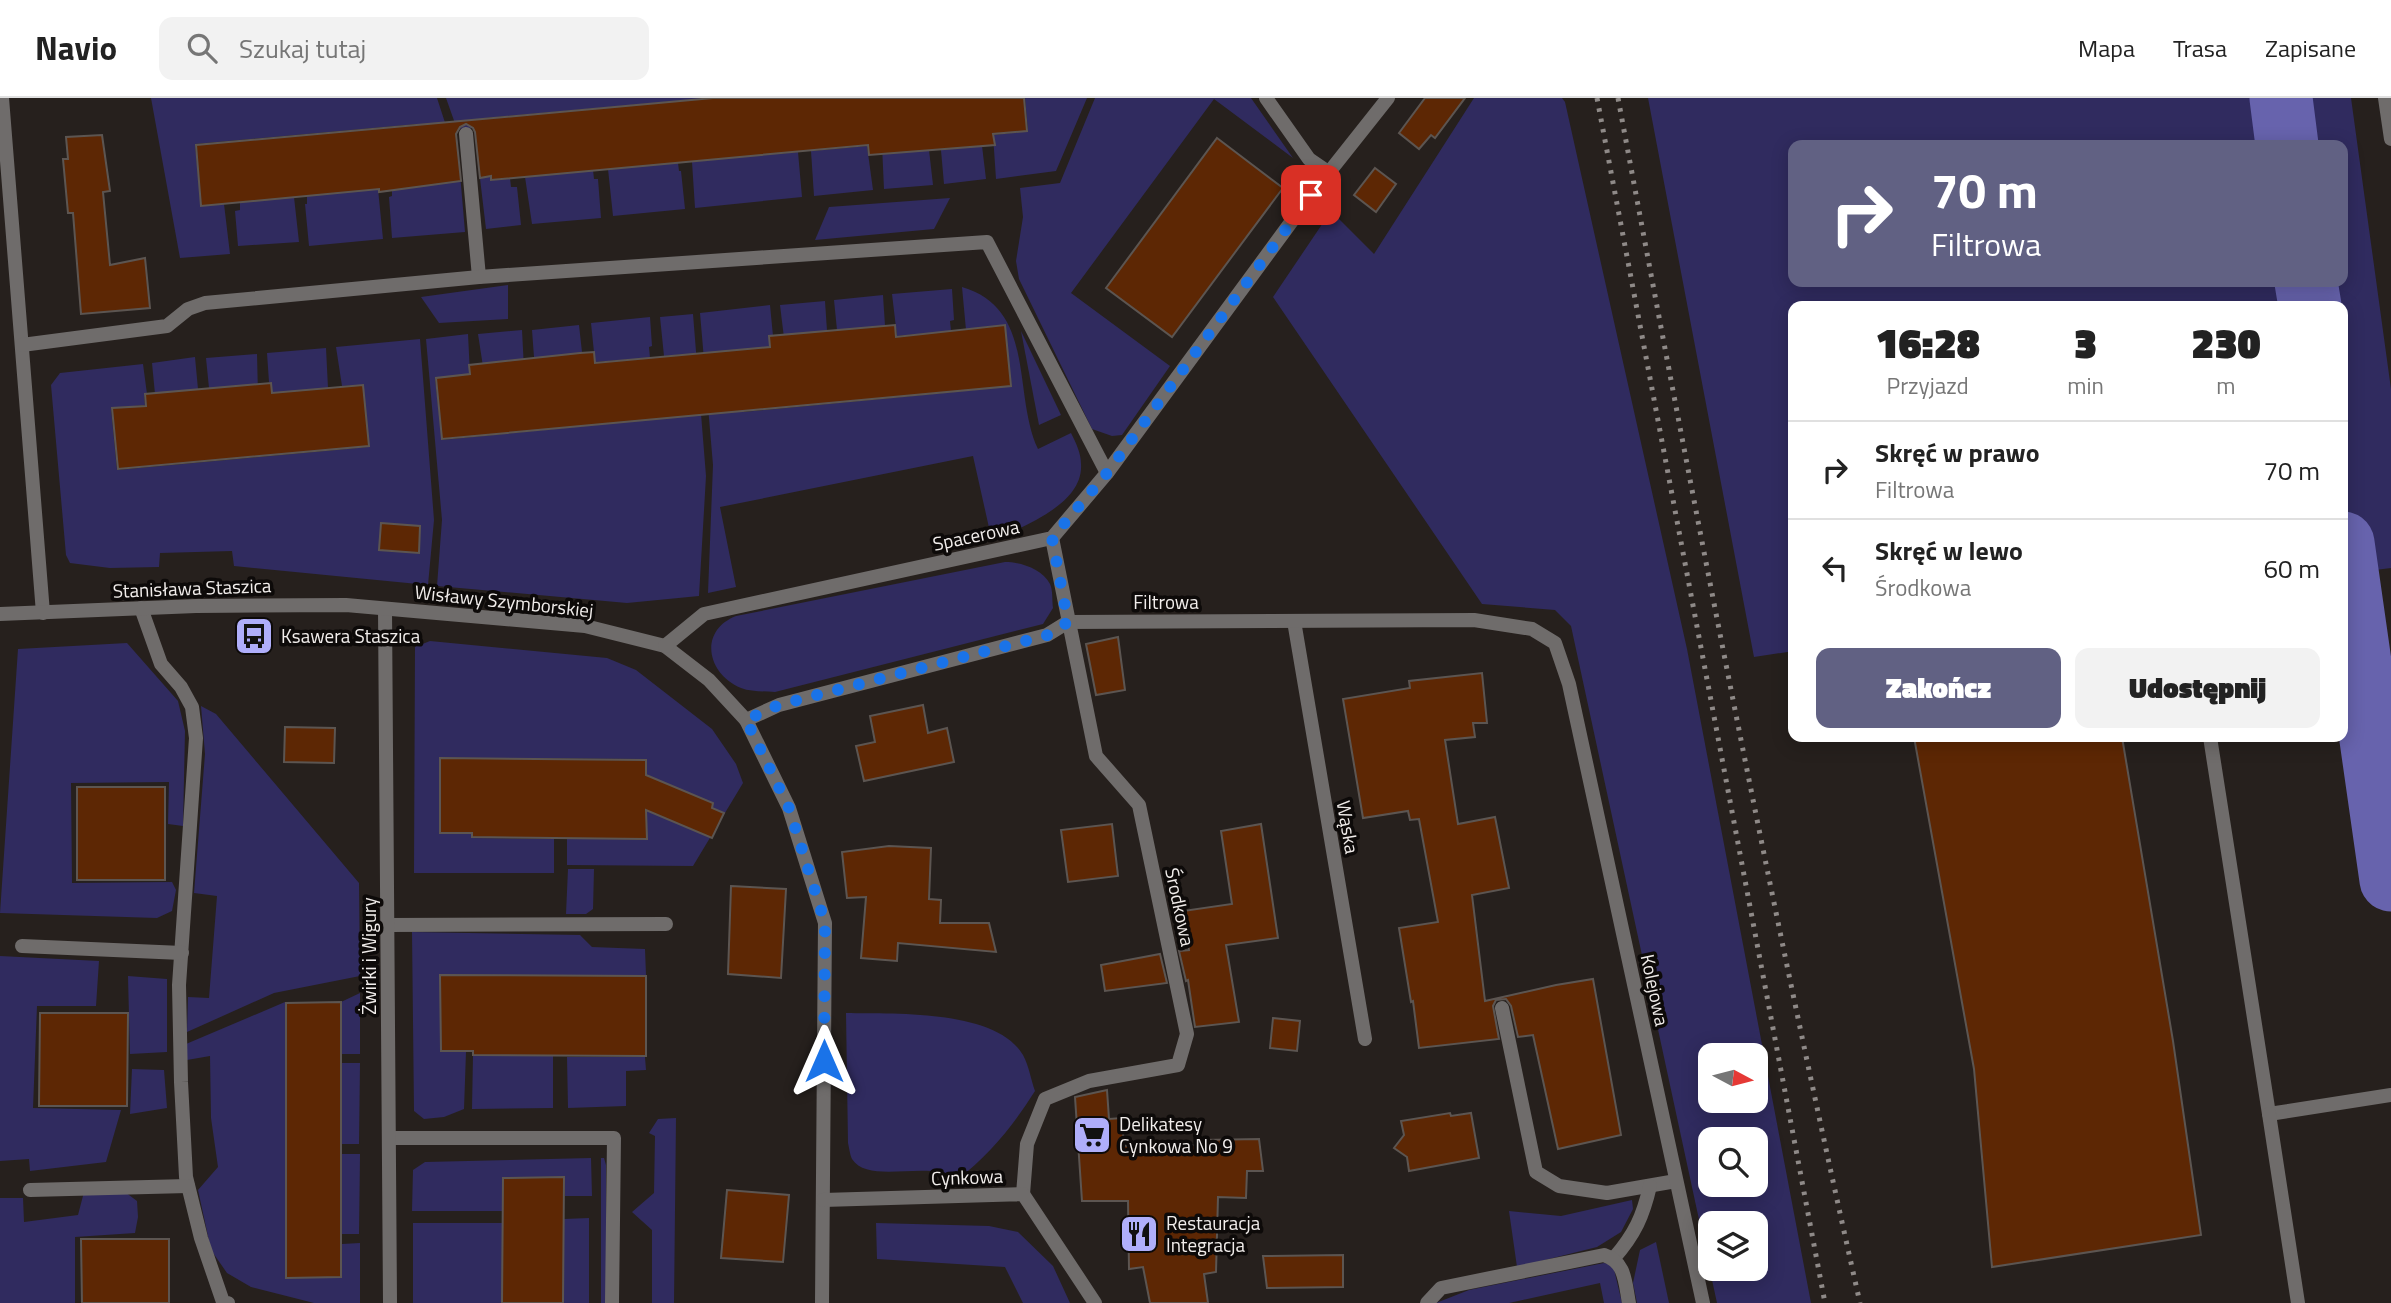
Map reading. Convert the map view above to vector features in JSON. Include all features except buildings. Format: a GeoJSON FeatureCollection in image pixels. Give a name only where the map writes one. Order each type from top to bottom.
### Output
{"type":"FeatureCollection","features":[{"type":"Feature","properties":{"kind":"street"},"geometry":{"type":"LineString","coordinates":[[2,98],[43,613]]}},
{"type":"Feature","properties":{"kind":"street"},"geometry":{"type":"LineString","coordinates":[[1266,98],[1309,159],[1328,172]]}},
{"type":"Feature","properties":{"kind":"street"},"geometry":{"type":"LineString","coordinates":[[1052,538],[1107,473],[1328,172],[1388,98]]}},
{"type":"Feature","properties":{"kind":"street"},"geometry":{"type":"LineString","coordinates":[[2385,98],[2391,139]]}},
{"type":"Feature","properties":{"kind":"street"},"geometry":{"type":"LineString","coordinates":[[466,134],[479,277]]}},
{"type":"Feature","properties":{"kind":"street"},"geometry":{"type":"LineString","coordinates":[[22,345],[167,326],[188,309],[205,303],[479,277],[987,242],[1107,473]]}},
{"type":"Feature","properties":{"kind":"street","name":"Środkowa"},"geometry":{"type":"LineString","coordinates":[[1023,1194],[1027,1144],[1045,1099],[1089,1081],[1178,1065],[1187,1034],[1139,805],[1096,756],[1052,538]]}},
{"type":"Feature","properties":{"kind":"street","name":"Spacerowa"},"geometry":{"type":"LineString","coordinates":[[665,646],[704,614],[1052,538]]}},
{"type":"Feature","properties":{"kind":"street","name":"Stanisława Staszica"},"geometry":{"type":"LineString","coordinates":[[0,614],[277,604],[346,605],[385,609]]}},
{"type":"Feature","properties":{"kind":"street"},"geometry":{"type":"LineString","coordinates":[[141,608],[161,664],[181,687],[191,707],[196,738],[179,985],[181,1082],[186,1177],[201,1238],[224,1303]]}},
{"type":"Feature","properties":{"kind":"street","name":"Wisławy Szymborskiej"},"geometry":{"type":"LineString","coordinates":[[385,609],[585,626],[665,646],[709,680],[746,720],[789,808],[825,923],[822,1303]]}},
{"type":"Feature","properties":{"kind":"street","name":"Żwirki i Wigury"},"geometry":{"type":"LineString","coordinates":[[385,609],[390,1303]]}},
{"type":"Feature","properties":{"kind":"street","name":"Filtrowa"},"geometry":{"type":"LineString","coordinates":[[746,720],[779,705],[1048,635],[1068,622],[1474,620],[1532,629],[1555,643],[1569,684]]}},
{"type":"Feature","properties":{"kind":"street","name":"Wąska"},"geometry":{"type":"LineString","coordinates":[[1294,621],[1365,1039]]}},
{"type":"Feature","properties":{"kind":"street","name":"Kolejowa"},"geometry":{"type":"LineString","coordinates":[[1569,684],[1703,1303]]}},
{"type":"Feature","properties":{"kind":"street"},"geometry":{"type":"LineString","coordinates":[[2211,742],[2298,1303]]}},
{"type":"Feature","properties":{"kind":"street"},"geometry":{"type":"LineString","coordinates":[[387,925],[666,924]]}},
{"type":"Feature","properties":{"kind":"street"},"geometry":{"type":"LineString","coordinates":[[22,946],[182,953]]}},
{"type":"Feature","properties":{"kind":"street"},"geometry":{"type":"LineString","coordinates":[[1502,1008],[1536,1172],[1559,1186],[1607,1193],[1676,1181]]}},
{"type":"Feature","properties":{"kind":"street"},"geometry":{"type":"LineString","coordinates":[[2269,1114],[2391,1095]]}},
{"type":"Feature","properties":{"kind":"street"},"geometry":{"type":"LineString","coordinates":[[390,1138],[614,1138],[612,1303]]}},
{"type":"Feature","properties":{"kind":"street"},"geometry":{"type":"LineString","coordinates":[[30,1190],[188,1186]]}},
{"type":"Feature","properties":{"kind":"street"},"geometry":{"type":"LineString","coordinates":[[1614,1258],[1630,1240],[1643,1214],[1650,1186]]}},
{"type":"Feature","properties":{"kind":"street","name":"Cynkowa"},"geometry":{"type":"LineString","coordinates":[[823,1200],[1023,1194],[1095,1303]]}},
{"type":"Feature","properties":{"kind":"street"},"geometry":{"type":"LineString","coordinates":[[1427,1303],[1441,1288],[1604,1255],[1614,1258],[1622,1267],[1629,1303]]}},
{"type":"Feature","properties":{"kind":"shaded area"},"geometry":{"type":"Polygon","coordinates":[[[151,98],[437,98],[450,138],[457,138],[465,232],[392,238],[389,197],[392,196],[392,188],[424,186],[418,124],[195,144],[201,206],[224,204],[230,254],[180,258],[151,98]]]}},
{"type":"Feature","properties":{"kind":"shaded area"},"geometry":{"type":"Polygon","coordinates":[[[446,98],[709,98],[486,118],[491,180],[510,178],[511,187],[517,187],[521,225],[486,229],[474,128],[457,129],[446,98]]]}},
{"type":"Feature","properties":{"kind":"shaded area"},"geometry":{"type":"Polygon","coordinates":[[[721,98],[772,98],[777,154],[798,152],[802,197],[695,208],[692,162],[726,158],[721,98]]]}},
{"type":"Feature","properties":{"kind":"shaded area"},"geometry":{"type":"Polygon","coordinates":[[[1025,98],[1087,98],[1056,171],[996,179],[993,135],[1028,131],[1025,98]]]}},
{"type":"Feature","properties":{"kind":"shaded area"},"geometry":{"type":"Polygon","coordinates":[[[1095,98],[1251,98],[1293,158],[1214,99],[1071,293],[1170,366],[1122,435],[1112,436],[1092,429],[1019,279],[1016,261],[1023,217],[1020,188],[1060,183],[1095,98]]]}},
{"type":"Feature","properties":{"kind":"shaded area"},"geometry":{"type":"Polygon","coordinates":[[[1474,98],[1562,98],[1565,102],[1687,649],[1762,1043],[1698,1043],[1698,1113],[1768,1113],[1768,1076],[1811,1303],[1717,1303],[1712,1281],[1768,1281],[1768,1211],[1698,1211],[1698,1215],[1571,626],[1555,610],[1482,604],[1273,297],[1331,211],[1374,254],[1474,98]]]}},
{"type":"Feature","properties":{"kind":"shaded area"},"geometry":{"type":"Polygon","coordinates":[[[1648,98],[2351,98],[2391,389],[2391,568],[2348,573],[2348,301],[1788,301],[1788,652],[1754,657],[1648,98]]]}},
{"type":"Feature","properties":{"kind":"shaded area"},"geometry":{"type":"Polygon","coordinates":[[[940,139],[982,146],[986,179],[944,184],[940,139]]]}},
{"type":"Feature","properties":{"kind":"shaded area"},"geometry":{"type":"Polygon","coordinates":[[[882,145],[929,150],[933,185],[884,189],[882,145]]]}},
{"type":"Feature","properties":{"kind":"shaded area"},"geometry":{"type":"Polygon","coordinates":[[[867,146],[873,190],[814,196],[811,151],[867,146]]]}},
{"type":"Feature","properties":{"kind":"shaded area"},"geometry":{"type":"Polygon","coordinates":[[[678,163],[685,209],[613,216],[608,169],[678,163]]]}},
{"type":"Feature","properties":{"kind":"shaded area"},"geometry":{"type":"Polygon","coordinates":[[[593,170],[594,179],[598,179],[601,218],[532,224],[525,177],[593,170]]]}},
{"type":"Feature","properties":{"kind":"shaded area"},"geometry":{"type":"Polygon","coordinates":[[[378,189],[383,239],[309,246],[305,204],[307,196],[378,189]]]}},
{"type":"Feature","properties":{"kind":"shaded area"},"geometry":{"type":"Polygon","coordinates":[[[294,197],[299,242],[238,246],[235,211],[240,210],[240,202],[294,197]]]}},
{"type":"Feature","properties":{"kind":"shaded area"},"geometry":{"type":"Polygon","coordinates":[[[950,198],[934,229],[815,240],[829,207],[950,198]]]}},
{"type":"Feature","properties":{"kind":"shaded area"},"geometry":{"type":"Polygon","coordinates":[[[508,285],[508,319],[439,323],[421,297],[508,285]]]}},
{"type":"Feature","properties":{"kind":"shaded area"},"geometry":{"type":"Polygon","coordinates":[[[962,287],[986,298],[1002,314],[1012,333],[1030,427],[1038,449],[1071,433],[1081,464],[1079,479],[1072,491],[1048,513],[992,541],[973,456],[720,507],[736,587],[708,593],[713,465],[700,313],[770,305],[773,336],[769,336],[770,347],[738,350],[744,412],[995,388],[990,326],[966,330],[962,287]]]}},
{"type":"Feature","properties":{"kind":"shaded area"},"geometry":{"type":"Polygon","coordinates":[[[952,289],[954,320],[950,321],[951,331],[897,336],[892,294],[952,289]]]}},
{"type":"Feature","properties":{"kind":"shaded area"},"geometry":{"type":"Polygon","coordinates":[[[883,295],[885,326],[837,330],[834,300],[883,295]]]}},
{"type":"Feature","properties":{"kind":"shaded area"},"geometry":{"type":"Polygon","coordinates":[[[825,301],[827,331],[785,346],[780,305],[825,301]]]}},
{"type":"Feature","properties":{"kind":"shaded area"},"geometry":{"type":"Polygon","coordinates":[[[693,314],[706,476],[699,596],[627,603],[437,586],[442,520],[426,339],[468,334],[470,374],[435,378],[442,440],[693,415],[687,354],[664,356],[660,317],[693,314]]]}},
{"type":"Feature","properties":{"kind":"shaded area"},"geometry":{"type":"Polygon","coordinates":[[[650,317],[650,358],[595,362],[591,323],[650,317]]]}},
{"type":"Feature","properties":{"kind":"shaded area"},"geometry":{"type":"Polygon","coordinates":[[[579,325],[582,352],[538,368],[537,357],[534,357],[532,330],[579,325]]]}},
{"type":"Feature","properties":{"kind":"shaded area"},"geometry":{"type":"Polygon","coordinates":[[[522,330],[524,369],[484,373],[478,334],[522,330]]]}},
{"type":"Feature","properties":{"kind":"shaded area"},"geometry":{"type":"Polygon","coordinates":[[[1021,331],[1061,415],[1039,425],[1021,331]]]}},
{"type":"Feature","properties":{"kind":"shaded area"},"geometry":{"type":"Polygon","coordinates":[[[420,339],[434,520],[428,585],[234,566],[232,551],[160,553],[159,567],[110,568],[70,563],[66,555],[51,385],[60,373],[143,364],[147,394],[144,395],[145,405],[111,408],[117,470],[368,447],[363,385],[342,386],[336,347],[420,339]]]}},
{"type":"Feature","properties":{"kind":"shaded area"},"geometry":{"type":"Polygon","coordinates":[[[326,348],[328,388],[272,393],[267,353],[326,348]]]}},
{"type":"Feature","properties":{"kind":"shaded area"},"geometry":{"type":"Polygon","coordinates":[[[257,354],[258,395],[209,388],[206,358],[257,354]]]}},
{"type":"Feature","properties":{"kind":"shaded area"},"geometry":{"type":"Polygon","coordinates":[[[195,357],[199,400],[155,394],[152,363],[195,357]]]}},
{"type":"Feature","properties":{"kind":"shaded area"},"geometry":{"type":"Polygon","coordinates":[[[1005,562],[1030,567],[1042,574],[1050,584],[1053,608],[1043,624],[775,692],[741,688],[729,682],[714,663],[712,642],[716,632],[736,616],[1005,562]]]}},
{"type":"Feature","properties":{"kind":"shaded area"},"geometry":{"type":"Polygon","coordinates":[[[430,641],[607,658],[636,670],[712,729],[736,764],[743,783],[693,866],[567,865],[567,839],[647,839],[647,759],[440,758],[440,833],[471,833],[471,838],[554,839],[554,873],[414,873],[415,647],[430,641]]]}},
{"type":"Feature","properties":{"kind":"shaded area"},"geometry":{"type":"Polygon","coordinates":[[[127,643],[178,701],[185,731],[183,826],[168,824],[169,782],[71,783],[72,883],[172,882],[176,890],[172,911],[157,918],[0,913],[18,649],[127,643]]]}},
{"type":"Feature","properties":{"kind":"shaded area"},"geometry":{"type":"Polygon","coordinates":[[[201,706],[216,714],[359,883],[360,976],[274,993],[187,1032],[188,997],[209,998],[217,896],[194,893],[205,754],[201,706]]]}},
{"type":"Feature","properties":{"kind":"shaded area"},"geometry":{"type":"Polygon","coordinates":[[[568,869],[594,869],[593,909],[586,914],[566,914],[568,869]]]}},
{"type":"Feature","properties":{"kind":"shaded area"},"geometry":{"type":"Polygon","coordinates":[[[412,932],[580,935],[592,947],[645,949],[646,975],[440,975],[441,1051],[466,1052],[464,1109],[444,1117],[424,1119],[414,1111],[412,932]]]}},
{"type":"Feature","properties":{"kind":"shaded area"},"geometry":{"type":"Polygon","coordinates":[[[0,956],[99,961],[96,1006],[37,1006],[33,1108],[121,1110],[106,1162],[30,1171],[29,1159],[0,1161],[0,956]]]}},
{"type":"Feature","properties":{"kind":"shaded area"},"geometry":{"type":"Polygon","coordinates":[[[128,976],[167,979],[167,1052],[130,1054],[128,976]]]}},
{"type":"Feature","properties":{"kind":"shaded area"},"geometry":{"type":"Polygon","coordinates":[[[360,993],[360,1054],[341,1054],[341,1002],[360,993]]]}},
{"type":"Feature","properties":{"kind":"shaded area"},"geometry":{"type":"Polygon","coordinates":[[[285,1002],[286,1278],[341,1278],[342,1244],[360,1243],[360,1303],[314,1303],[251,1287],[227,1273],[211,1250],[198,1190],[218,1167],[211,1118],[210,1056],[187,1060],[186,1044],[285,1002]]]}},
{"type":"Feature","properties":{"kind":"shaded area"},"geometry":{"type":"Polygon","coordinates":[[[846,1013],[942,1017],[991,1029],[1010,1040],[1023,1055],[1035,1091],[1000,1139],[957,1180],[933,1171],[886,1172],[860,1167],[852,1159],[848,1143],[846,1013]]]}},
{"type":"Feature","properties":{"kind":"shaded area"},"geometry":{"type":"Polygon","coordinates":[[[473,1056],[553,1056],[553,1108],[472,1109],[473,1056]]]}},
{"type":"Feature","properties":{"kind":"shaded area"},"geometry":{"type":"Polygon","coordinates":[[[567,1057],[645,1057],[646,1070],[626,1071],[626,1106],[568,1108],[567,1057]]]}},
{"type":"Feature","properties":{"kind":"shaded area"},"geometry":{"type":"Polygon","coordinates":[[[341,1063],[360,1063],[359,1144],[342,1144],[341,1063]]]}},
{"type":"Feature","properties":{"kind":"shaded area"},"geometry":{"type":"Polygon","coordinates":[[[132,1069],[164,1070],[167,1108],[130,1114],[132,1069]]]}},
{"type":"Feature","properties":{"kind":"shaded area"},"geometry":{"type":"Polygon","coordinates":[[[676,1118],[674,1303],[652,1303],[652,1230],[632,1212],[654,1193],[655,1136],[649,1133],[658,1119],[676,1118]]]}},
{"type":"Feature","properties":{"kind":"shaded area"},"geometry":{"type":"Polygon","coordinates":[[[342,1154],[360,1154],[359,1234],[342,1234],[342,1154]]]}},
{"type":"Feature","properties":{"kind":"shaded area"},"geometry":{"type":"Polygon","coordinates":[[[591,1158],[592,1196],[565,1196],[564,1177],[503,1177],[502,1211],[412,1211],[413,1170],[425,1162],[591,1158]]]}},
{"type":"Feature","properties":{"kind":"shaded area"},"geometry":{"type":"Polygon","coordinates":[[[601,1158],[604,1158],[606,1165],[606,1303],[601,1303],[601,1158]]]}},
{"type":"Feature","properties":{"kind":"shaded area"},"geometry":{"type":"Polygon","coordinates":[[[84,1192],[125,1192],[137,1201],[135,1233],[75,1237],[75,1303],[0,1303],[0,1198],[23,1198],[24,1222],[78,1215],[84,1192]]]}},
{"type":"Feature","properties":{"kind":"shaded area"},"geometry":{"type":"Polygon","coordinates":[[[1632,1200],[1633,1209],[1621,1232],[1597,1247],[1517,1267],[1509,1211],[1561,1216],[1632,1200]]]}},
{"type":"Feature","properties":{"kind":"shaded area"},"geometry":{"type":"Polygon","coordinates":[[[589,1218],[589,1303],[564,1303],[564,1219],[589,1218]]]}},
{"type":"Feature","properties":{"kind":"shaded area"},"geometry":{"type":"Polygon","coordinates":[[[413,1223],[503,1223],[502,1303],[413,1303],[413,1223]]]}},
{"type":"Feature","properties":{"kind":"shaded area"},"geometry":{"type":"Polygon","coordinates":[[[876,1223],[989,1226],[1018,1232],[1053,1266],[1070,1303],[1023,1303],[1005,1267],[877,1259],[876,1223]]]}},
{"type":"Feature","properties":{"kind":"shaded area"},"geometry":{"type":"Polygon","coordinates":[[[1656,1242],[1669,1303],[1637,1303],[1633,1283],[1640,1250],[1656,1242]]]}},
{"type":"Feature","properties":{"kind":"shaded area"},"geometry":{"type":"Polygon","coordinates":[[[1604,1263],[1613,1265],[1622,1303],[1604,1303],[1600,1283],[1509,1303],[1436,1303],[1469,1290],[1604,1263]]]}},
{"type":"Feature","properties":{"kind":"waterway"},"geometry":{"type":"LineString","coordinates":[[2281,98],[2286,140]]}},
{"type":"Feature","properties":{"kind":"waterway"},"geometry":{"type":"LineString","coordinates":[[2307,287],[2309,301]]}},
{"type":"Feature","properties":{"kind":"waterway"},"geometry":{"type":"LineString","coordinates":[[2348,578],[2391,880]]}},
{"type":"Feature","properties":{"kind":"railway"},"geometry":{"type":"LineString","coordinates":[[1597,98],[1825,1303]]}},
{"type":"Feature","properties":{"kind":"railway"},"geometry":{"type":"LineString","coordinates":[[1618,98],[1733,702],[1860,1303]]}},
{"type":"Feature","properties":{"kind":"place","name":"Ksawera Staszica"},"geometry":{"type":"Point","coordinates":[254,636]}},
{"type":"Feature","properties":{"kind":"place","name":"Delikatesy Cynkowa No 9"},"geometry":{"type":"Point","coordinates":[1092,1135]}},
{"type":"Feature","properties":{"kind":"place","name":"Restauracja Integracja"},"geometry":{"type":"Point","coordinates":[1139,1234]}},
{"type":"Feature","properties":{"kind":"route"},"geometry":{"type":"LineString","coordinates":[[824,1061],[825,923],[789,808],[746,720],[779,705],[1048,635],[1068,622],[1052,538],[1107,473],[1311,195]]}}]}
